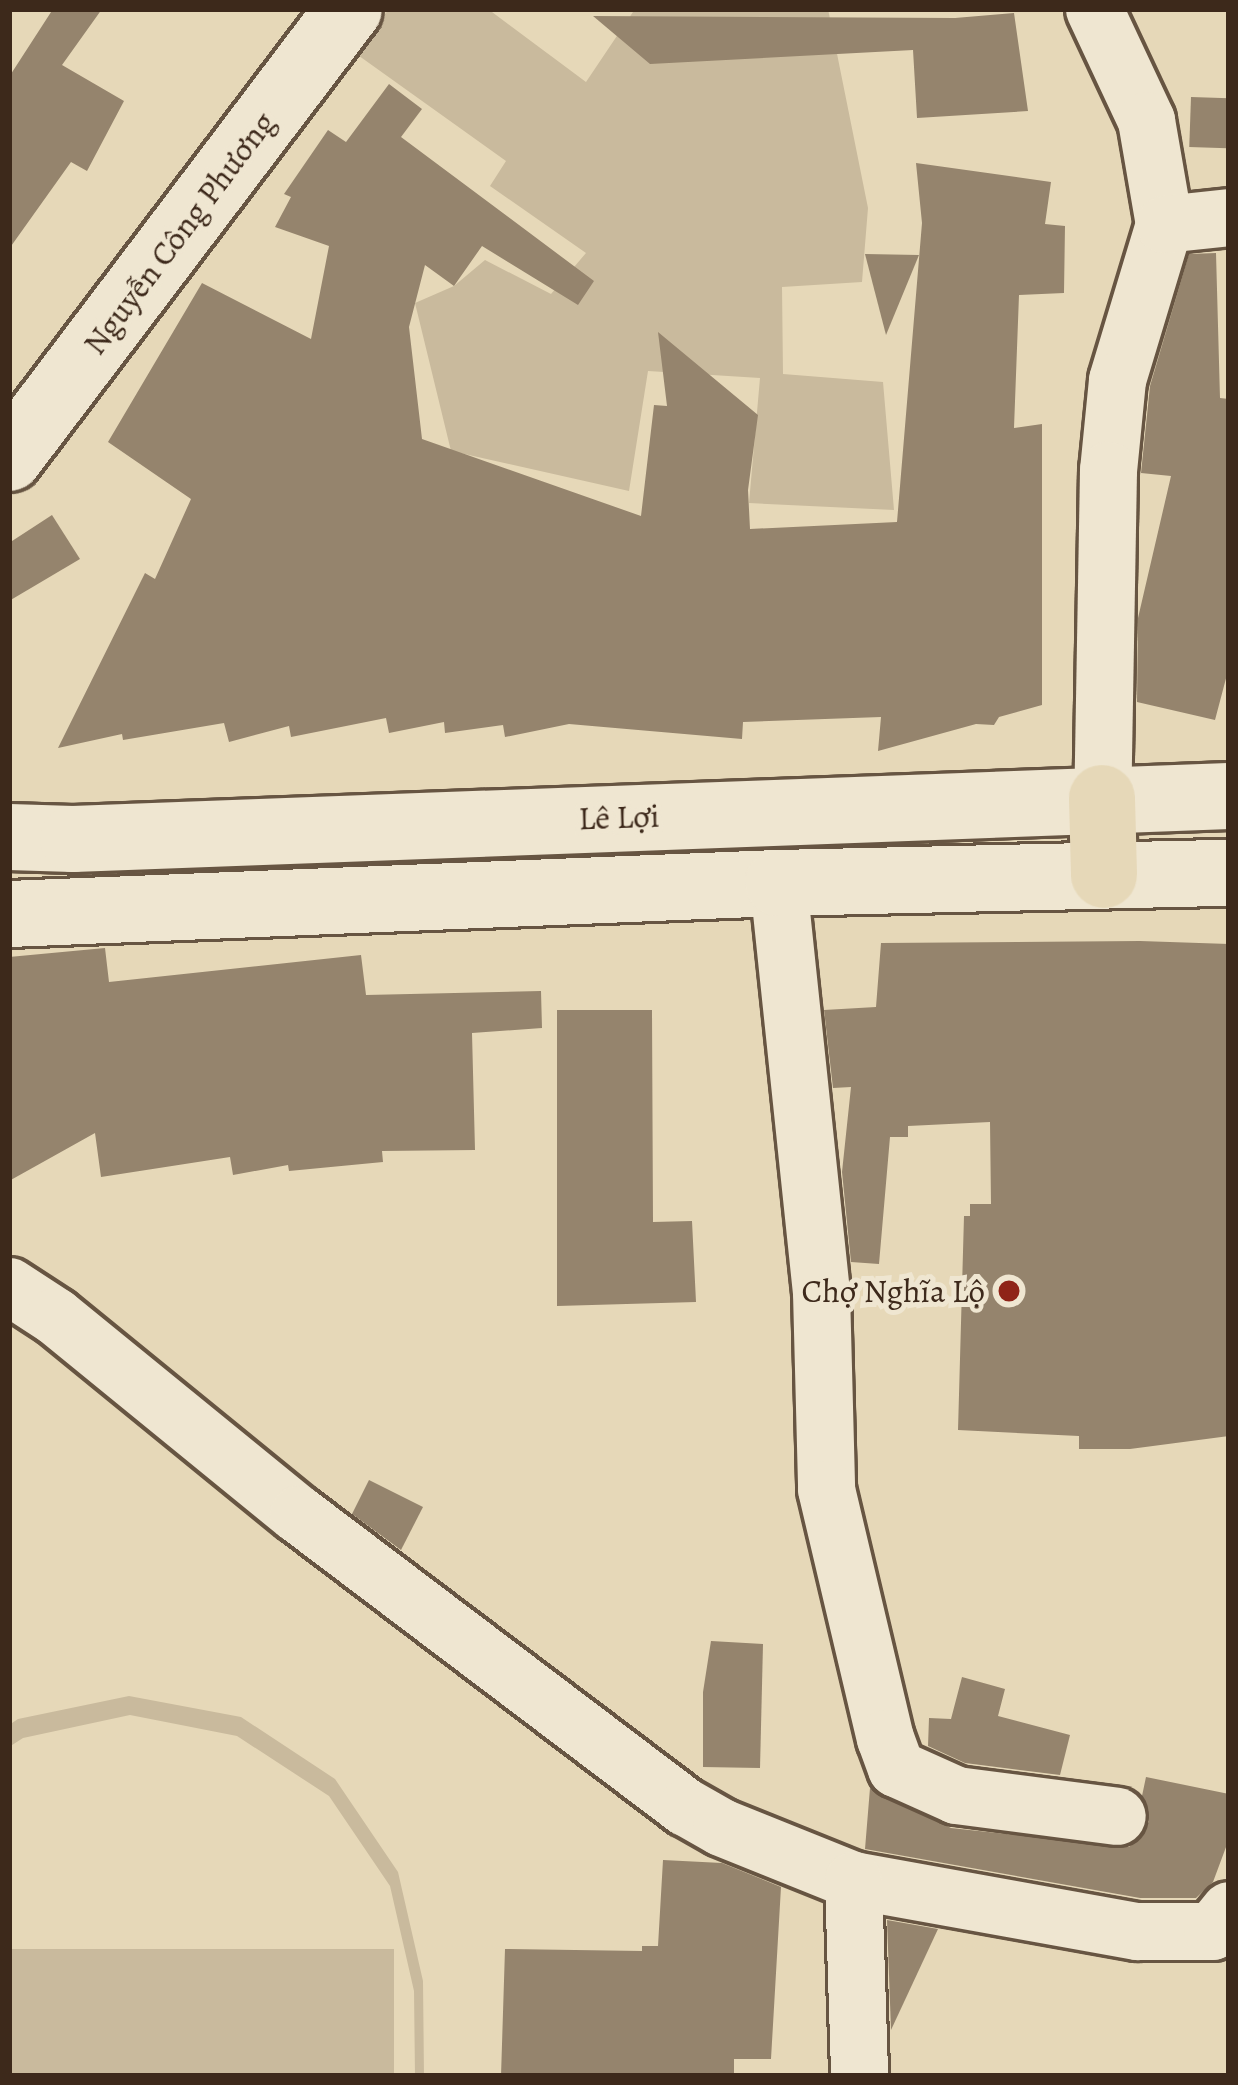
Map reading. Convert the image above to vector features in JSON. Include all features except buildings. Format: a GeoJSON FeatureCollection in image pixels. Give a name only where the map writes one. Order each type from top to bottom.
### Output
{"type":"FeatureCollection","features":[{"type":"Feature","properties":{"kind":"main road","name":"Nguyễn Công Phương"},"geometry":{"type":"LineString","coordinates":[[9,458],[349,9]]}},
{"type":"Feature","properties":{"kind":"main road","name":"Lê Lợi"},"geometry":{"type":"LineString","coordinates":[[9,837],[73,839],[1229,796]]}},
{"type":"Feature","properties":{"kind":"main road"},"geometry":{"type":"LineString","coordinates":[[1102,798],[1104,875]]}},
{"type":"Feature","properties":{"kind":"main road"},"geometry":{"type":"LineString","coordinates":[[9,914],[778,883],[1229,873]]}},
{"type":"Feature","properties":{"kind":"street"},"geometry":{"type":"LineString","coordinates":[[1094,9],[1146,120],[1164,224],[1117,380],[1108,470],[1102,798]]}},
{"type":"Feature","properties":{"kind":"street"},"geometry":{"type":"LineString","coordinates":[[1164,224],[1229,217]]}},
{"type":"Feature","properties":{"kind":"street"},"geometry":{"type":"LineString","coordinates":[[778,883],[821,1292],[826,1489],[885,1738],[896,1768],[938,1789],[1118,1816]]}},
{"type":"Feature","properties":{"kind":"street"},"geometry":{"type":"LineString","coordinates":[[9,1286],[55,1316],[298,1514],[686,1807],[721,1827],[853,1880],[1178,1935],[1212,1931],[1229,1910]]}},
{"type":"Feature","properties":{"kind":"street"},"geometry":{"type":"LineString","coordinates":[[853,1880],[859,2076]]}},
{"type":"Feature","properties":{"kind":"shaded area"},"geometry":{"type":"Polygon","coordinates":[[[389,9],[488,9],[586,82],[635,9],[828,9],[868,208],[862,282],[782,287],[783,374],[883,382],[894,510],[749,503],[760,378],[648,371],[629,491],[451,451],[415,303],[454,286],[485,260],[551,294],[586,253],[490,186],[506,161],[355,53],[389,9]]]}},
{"type":"Feature","properties":{"kind":"shaded area"},"geometry":{"type":"Polygon","coordinates":[[[129,1696],[241,1717],[335,1779],[398,1872],[423,1981],[424,2076],[415,2076],[414,1991],[390,1886],[329,1796],[237,1736],[130,1715],[23,1738],[9,1747],[9,1725],[18,1719],[129,1696]]]}},
{"type":"Feature","properties":{"kind":"shaded area"},"geometry":{"type":"Polygon","coordinates":[[[9,1949],[394,1949],[394,2076],[9,2076],[9,1949]]]}},
{"type":"Feature","properties":{"kind":"place","name":"Chợ Nghĩa Lộ"},"geometry":{"type":"Point","coordinates":[1009,1291]}}]}
